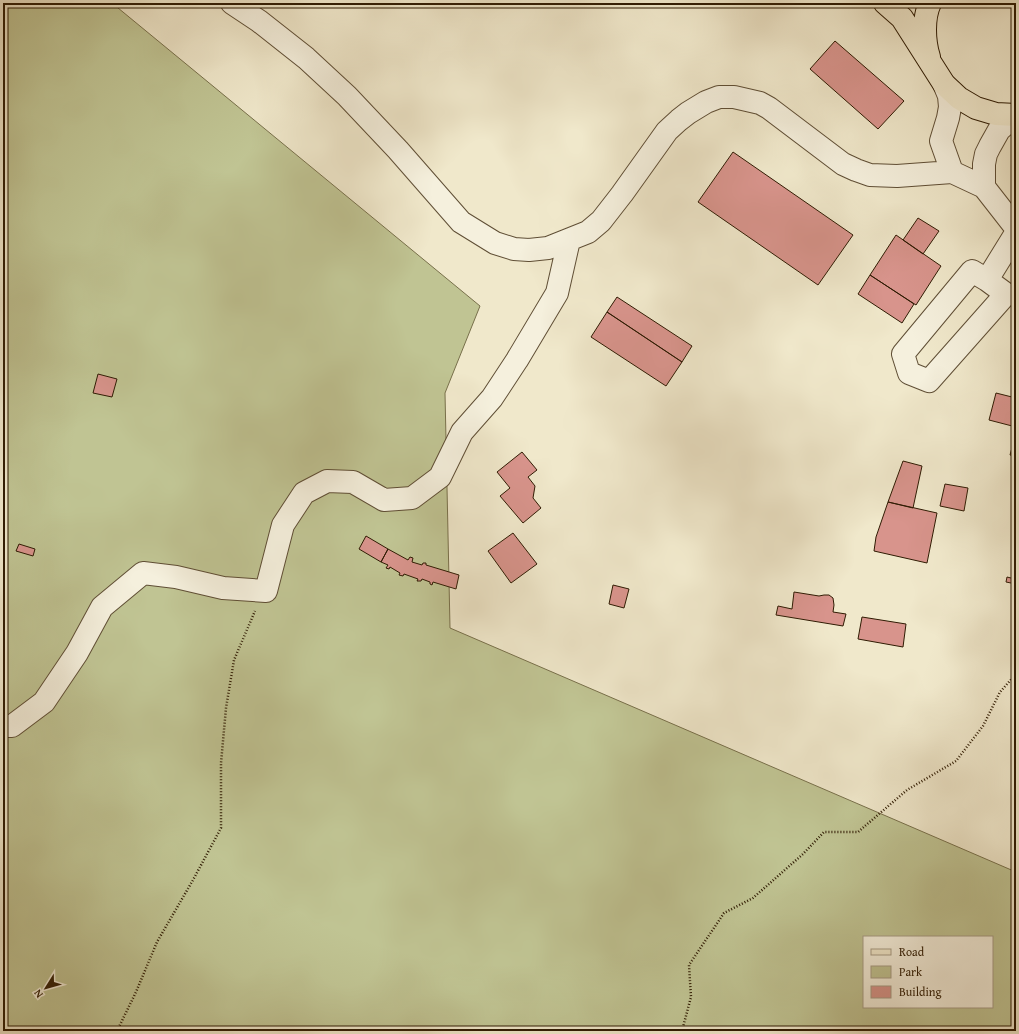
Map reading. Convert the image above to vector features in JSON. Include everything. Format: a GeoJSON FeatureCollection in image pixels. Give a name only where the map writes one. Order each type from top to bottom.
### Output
{"type":"FeatureCollection","features":[{"type":"Feature","properties":{"kind":"main road"},"geometry":{"type":"LineString","coordinates":[[885,3],[902,18],[939,76],[959,98],[976,108],[996,114],[1016,115]]}},
{"type":"Feature","properties":{"kind":"main road"},"geometry":{"type":"LineString","coordinates":[[930,3],[928,7],[925,29],[927,49],[939,76]]}},
{"type":"Feature","properties":{"kind":"street"},"geometry":{"type":"LineString","coordinates":[[232,3],[259,21],[306,58],[347,96],[398,150],[461,222],[494,243],[514,249],[535,250],[548,248],[588,232],[601,221],[667,131],[688,113],[706,102],[719,97],[734,97],[760,103],[769,108],[843,164],[870,175],[897,176],[952,172],[984,187],[1016,228]]}},
{"type":"Feature","properties":{"kind":"street"},"geometry":{"type":"LineString","coordinates":[[939,76],[949,96],[950,107],[942,141],[952,172]]}},
{"type":"Feature","properties":{"kind":"street"},"geometry":{"type":"LineString","coordinates":[[984,187],[984,164],[986,154],[999,130],[1016,115]]}},
{"type":"Feature","properties":{"kind":"street"},"geometry":{"type":"LineString","coordinates":[[987,280],[1016,233]]}},
{"type":"Feature","properties":{"kind":"street"},"geometry":{"type":"LineString","coordinates":[[3,726],[12,726],[44,702],[77,653],[102,606],[143,573],[176,577],[223,588],[266,591],[283,525],[304,493],[327,481],[346,481],[353,482],[384,500],[412,498],[440,477],[462,432],[492,398],[517,360],[557,293],[569,240]]}},
{"type":"Feature","properties":{"kind":"street"},"geometry":{"type":"LineString","coordinates":[[972,271],[987,280],[1006,294],[929,381],[909,373],[903,354],[972,271]]}},
{"type":"Feature","properties":{"kind":"path"},"geometry":{"type":"LineString","coordinates":[[117,1031],[136,992],[156,942],[222,828],[221,763],[226,708],[234,660],[252,616],[266,591]]}},
{"type":"Feature","properties":{"kind":"path"},"geometry":{"type":"LineString","coordinates":[[682,1031],[691,997],[689,965],[724,914],[753,898],[803,854],[824,832],[858,832],[907,790],[956,761],[983,726],[1000,692],[1014,675],[1016,676]]}},
{"type":"Feature","properties":{"kind":"green space"},"geometry":{"type":"Polygon","coordinates":[[[3,3],[112,3],[480,306],[445,393],[450,628],[1016,872],[1016,1031],[3,1031],[3,3]]]}},
{"type":"Feature","properties":{"kind":"building"},"geometry":{"type":"Polygon","coordinates":[[[835,41],[904,101],[878,129],[810,69],[835,41]]]}},
{"type":"Feature","properties":{"kind":"building"},"geometry":{"type":"Polygon","coordinates":[[[733,152],[853,235],[818,285],[698,202],[733,152]]]}},
{"type":"Feature","properties":{"kind":"building"},"geometry":{"type":"Polygon","coordinates":[[[918,218],[939,231],[923,254],[903,240],[918,218]]]}},
{"type":"Feature","properties":{"kind":"building"},"geometry":{"type":"Polygon","coordinates":[[[896,235],[941,266],[916,305],[870,275],[896,235]]]}},
{"type":"Feature","properties":{"kind":"building"},"geometry":{"type":"Polygon","coordinates":[[[870,275],[914,304],[902,323],[858,294],[870,275]]]}},
{"type":"Feature","properties":{"kind":"building"},"geometry":{"type":"Polygon","coordinates":[[[617,297],[692,346],[682,362],[607,312],[617,297]]]}},
{"type":"Feature","properties":{"kind":"building"},"geometry":{"type":"Polygon","coordinates":[[[607,312],[682,362],[666,386],[591,337],[607,312]]]}},
{"type":"Feature","properties":{"kind":"building"},"geometry":{"type":"Polygon","coordinates":[[[98,374],[117,379],[112,397],[93,393],[98,374]]]}},
{"type":"Feature","properties":{"kind":"building"},"geometry":{"type":"Polygon","coordinates":[[[996,393],[1016,398],[1016,427],[989,420],[996,393]]]}},
{"type":"Feature","properties":{"kind":"building"},"geometry":{"type":"Polygon","coordinates":[[[1016,433],[1016,456],[1010,455],[1016,433]]]}},
{"type":"Feature","properties":{"kind":"building"},"geometry":{"type":"Polygon","coordinates":[[[522,452],[537,470],[528,477],[535,486],[533,498],[541,508],[523,523],[500,496],[510,488],[497,472],[522,452]]]}},
{"type":"Feature","properties":{"kind":"building"},"geometry":{"type":"Polygon","coordinates":[[[903,461],[922,466],[913,508],[888,502],[903,461]]]}},
{"type":"Feature","properties":{"kind":"building"},"geometry":{"type":"Polygon","coordinates":[[[945,484],[968,488],[964,511],[940,506],[945,484]]]}},
{"type":"Feature","properties":{"kind":"building"},"geometry":{"type":"Polygon","coordinates":[[[888,502],[937,513],[927,563],[874,551],[876,537],[888,502]]]}},
{"type":"Feature","properties":{"kind":"building"},"geometry":{"type":"Polygon","coordinates":[[[513,533],[537,564],[511,583],[488,551],[513,533]]]}},
{"type":"Feature","properties":{"kind":"building"},"geometry":{"type":"Polygon","coordinates":[[[366,536],[388,549],[381,562],[359,549],[366,536]]]}},
{"type":"Feature","properties":{"kind":"building"},"geometry":{"type":"Polygon","coordinates":[[[19,544],[35,549],[33,556],[16,551],[19,544]]]}},
{"type":"Feature","properties":{"kind":"building"},"geometry":{"type":"Polygon","coordinates":[[[388,549],[408,560],[410,557],[413,558],[412,562],[422,565],[423,563],[426,563],[426,565],[459,575],[456,589],[433,582],[432,585],[430,582],[422,579],[421,581],[417,581],[418,579],[404,574],[403,576],[399,575],[400,573],[390,567],[389,569],[386,568],[388,565],[381,562],[388,549]]]}},
{"type":"Feature","properties":{"kind":"building"},"geometry":{"type":"Polygon","coordinates":[[[1016,571],[1016,584],[1006,582],[1007,577],[1015,579],[1016,571]]]}},
{"type":"Feature","properties":{"kind":"building"},"geometry":{"type":"Polygon","coordinates":[[[613,585],[629,589],[624,608],[609,604],[613,585]]]}},
{"type":"Feature","properties":{"kind":"building"},"geometry":{"type":"Polygon","coordinates":[[[794,592],[819,596],[829,595],[833,598],[833,612],[846,614],[843,626],[776,615],[778,606],[792,609],[794,592]]]}},
{"type":"Feature","properties":{"kind":"building"},"geometry":{"type":"Polygon","coordinates":[[[862,617],[906,624],[903,647],[858,639],[862,617]]]}}]}
